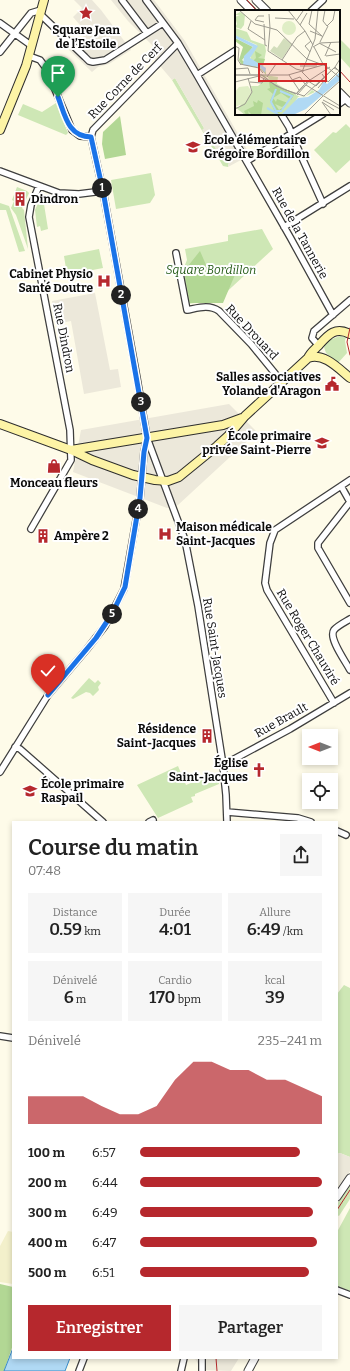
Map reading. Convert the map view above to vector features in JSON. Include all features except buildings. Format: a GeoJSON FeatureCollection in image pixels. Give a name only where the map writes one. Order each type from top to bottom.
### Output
{"type":"FeatureCollection","features":[{"type":"Feature","properties":{"kind":"main road"},"geometry":{"type":"LineString","coordinates":[[0,130],[29,56],[44,0]]}},
{"type":"Feature","properties":{"kind":"main road"},"geometry":{"type":"LineString","coordinates":[[0,424],[133,475],[168,481],[180,476],[228,436],[245,416],[308,358],[309,355],[329,335],[336,331],[344,331],[350,334]]}},
{"type":"Feature","properties":{"kind":"main road"},"geometry":{"type":"LineString","coordinates":[[319,345],[324,359]]}},
{"type":"Feature","properties":{"kind":"main road"},"geometry":{"type":"LineString","coordinates":[[308,358],[314,356],[324,359],[350,378]]}},
{"type":"Feature","properties":{"kind":"main road"},"geometry":{"type":"LineString","coordinates":[[70,450],[222,425],[245,416]]}},
{"type":"Feature","properties":{"kind":"street"},"geometry":{"type":"LineString","coordinates":[[122,0],[147,33]]}},
{"type":"Feature","properties":{"kind":"street","name":"Rue de la Tannerie"},"geometry":{"type":"LineString","coordinates":[[146,0],[178,43],[197,75],[333,315]]}},
{"type":"Feature","properties":{"kind":"street"},"geometry":{"type":"LineString","coordinates":[[241,0],[251,10]]}},
{"type":"Feature","properties":{"kind":"street"},"geometry":{"type":"LineString","coordinates":[[256,0],[266,10]]}},
{"type":"Feature","properties":{"kind":"street"},"geometry":{"type":"LineString","coordinates":[[312,10],[322,0]]}},
{"type":"Feature","properties":{"kind":"street"},"geometry":{"type":"LineString","coordinates":[[0,52],[31,13],[40,12],[89,61],[93,62],[104,60],[163,23]]}},
{"type":"Feature","properties":{"kind":"street"},"geometry":{"type":"LineString","coordinates":[[0,23],[32,46]]}},
{"type":"Feature","properties":{"kind":"street","name":"Rue Corne de Cerf"},"geometry":{"type":"LineString","coordinates":[[91,137],[93,130],[178,43]]}},
{"type":"Feature","properties":{"kind":"street"},"geometry":{"type":"LineString","coordinates":[[197,75],[235,51]]}},
{"type":"Feature","properties":{"kind":"street"},"geometry":{"type":"LineString","coordinates":[[0,772],[48,695],[105,626],[124,589],[140,498],[144,452],[147,438],[103,191],[91,137],[80,136],[72,130],[46,68],[38,59],[29,56]]}},
{"type":"Feature","properties":{"kind":"street"},"geometry":{"type":"LineString","coordinates":[[340,93],[348,101]]}},
{"type":"Feature","properties":{"kind":"street"},"geometry":{"type":"LineString","coordinates":[[282,115],[323,204]]}},
{"type":"Feature","properties":{"kind":"street"},"geometry":{"type":"LineString","coordinates":[[247,161],[321,115]]}},
{"type":"Feature","properties":{"kind":"street"},"geometry":{"type":"LineString","coordinates":[[0,171],[59,193],[70,195],[103,191]]}},
{"type":"Feature","properties":{"kind":"street","name":"Rue Dindron"},"geometry":{"type":"LineString","coordinates":[[31,529],[70,462],[70,430],[29,217],[31,205],[39,186]]}},
{"type":"Feature","properties":{"kind":"street"},"geometry":{"type":"LineString","coordinates":[[284,227],[350,186]]}},
{"type":"Feature","properties":{"kind":"street","name":"Rue Drouard"},"geometry":{"type":"LineString","coordinates":[[176,253],[187,310],[214,307],[251,344],[282,382]]}},
{"type":"Feature","properties":{"kind":"street"},"geometry":{"type":"LineString","coordinates":[[319,345],[312,338],[312,334],[350,300]]}},
{"type":"Feature","properties":{"kind":"street","name":"Rue Saint-Jacques"},"geometry":{"type":"LineString","coordinates":[[147,438],[185,540],[198,606],[223,765],[227,821]]}},
{"type":"Feature","properties":{"kind":"street","name":"Rue Roger Chauviré"},"geometry":{"type":"LineString","coordinates":[[334,703],[266,590],[265,583],[270,543],[275,530],[350,480]]}},
{"type":"Feature","properties":{"kind":"street"},"geometry":{"type":"LineString","coordinates":[[341,486],[350,502],[318,543],[318,548],[350,603]]}},
{"type":"Feature","properties":{"kind":"street"},"geometry":{"type":"LineString","coordinates":[[350,619],[334,630],[332,634],[335,643],[350,670]]}},
{"type":"Feature","properties":{"kind":"street","name":"Rue Brault"},"geometry":{"type":"LineString","coordinates":[[223,765],[290,729],[350,693]]}},
{"type":"Feature","properties":{"kind":"street"},"geometry":{"type":"LineString","coordinates":[[15,747],[20,749],[102,821]]}},
{"type":"Feature","properties":{"kind":"street"},"geometry":{"type":"LineString","coordinates":[[227,812],[298,818],[308,821]]}},
{"type":"Feature","properties":{"kind":"street"},"geometry":{"type":"LineString","coordinates":[[338,831],[346,835]]}},
{"type":"Feature","properties":{"kind":"street"},"geometry":{"type":"LineString","coordinates":[[0,1036],[12,1038]]}},
{"type":"Feature","properties":{"kind":"street"},"geometry":{"type":"LineString","coordinates":[[338,1196],[350,1178]]}},
{"type":"Feature","properties":{"kind":"street"},"geometry":{"type":"LineString","coordinates":[[338,1290],[350,1295]]}},
{"type":"Feature","properties":{"kind":"street"},"geometry":{"type":"LineString","coordinates":[[78,1371],[84,1359]]}},
{"type":"Feature","properties":{"kind":"street"},"geometry":{"type":"LineString","coordinates":[[181,1371],[184,1359]]}},
{"type":"Feature","properties":{"kind":"street"},"geometry":{"type":"LineString","coordinates":[[202,1359],[202,1371]]}},
{"type":"Feature","properties":{"kind":"street"},"geometry":{"type":"LineString","coordinates":[[248,1371],[254,1359]]}},
{"type":"Feature","properties":{"kind":"shaded area"},"geometry":{"type":"Polygon","coordinates":[[[74,0],[92,0],[131,50],[109,64],[98,67],[92,72],[69,50],[87,33],[73,17],[82,8],[74,0]]]}},
{"type":"Feature","properties":{"kind":"shaded area"},"geometry":{"type":"Polygon","coordinates":[[[111,0],[154,0],[185,41],[250,155],[228,167],[229,162],[225,160],[223,161],[208,135],[205,136],[202,130],[204,128],[175,78],[172,80],[155,60],[156,49],[128,21],[111,0]]]}},
{"type":"Feature","properties":{"kind":"shaded area"},"geometry":{"type":"Polygon","coordinates":[[[95,293],[110,370],[118,369],[121,387],[84,394],[71,321],[56,324],[52,301],[95,293]]]}},
{"type":"Feature","properties":{"kind":"shaded area"},"geometry":{"type":"Polygon","coordinates":[[[229,404],[257,432],[178,505],[167,508],[73,472],[81,430],[229,404]]]}},
{"type":"Feature","properties":{"kind":"shaded area"},"geometry":{"type":"Polygon","coordinates":[[[338,1154],[350,1157],[350,1171],[338,1190],[338,1154]]]}},
{"type":"Feature","properties":{"kind":"shaded area"},"geometry":{"type":"Polygon","coordinates":[[[8,1231],[12,1232],[12,1284],[0,1282],[0,1246],[8,1231]]]}},
{"type":"Feature","properties":{"kind":"shaded area"},"geometry":{"type":"Polygon","coordinates":[[[194,1359],[238,1359],[231,1371],[201,1370],[194,1359]]]}},
{"type":"Feature","properties":{"kind":"green space"},"geometry":{"type":"Polygon","coordinates":[[[340,39],[350,49],[350,68],[340,57],[340,39]]]}},
{"type":"Feature","properties":{"kind":"green space"},"geometry":{"type":"Polygon","coordinates":[[[175,78],[204,128],[204,132],[208,135],[223,161],[225,160],[229,162],[228,167],[223,166],[172,80],[175,78]]]}},
{"type":"Feature","properties":{"kind":"green space"},"geometry":{"type":"Polygon","coordinates":[[[56,103],[68,133],[66,135],[18,115],[23,104],[42,112],[56,103]]]}},
{"type":"Feature","properties":{"kind":"green space"},"geometry":{"type":"Polygon","coordinates":[[[120,116],[126,155],[105,159],[102,144],[103,132],[120,116]]]}},
{"type":"Feature","properties":{"kind":"green space"},"geometry":{"type":"Polygon","coordinates":[[[346,124],[350,128],[350,160],[336,173],[314,150],[333,132],[336,133],[346,124]]]}},
{"type":"Feature","properties":{"kind":"green space"},"geometry":{"type":"Polygon","coordinates":[[[151,173],[155,195],[150,203],[116,209],[111,180],[151,173]]]}},
{"type":"Feature","properties":{"kind":"green space"},"geometry":{"type":"Polygon","coordinates":[[[17,187],[29,193],[22,208],[24,210],[28,249],[16,215],[11,208],[14,201],[12,200],[17,187]]]}},
{"type":"Feature","properties":{"kind":"green space"},"geometry":{"type":"Polygon","coordinates":[[[41,197],[43,198],[48,229],[41,231],[40,226],[37,227],[35,210],[41,197]]]}},
{"type":"Feature","properties":{"kind":"green space"},"geometry":{"type":"Polygon","coordinates":[[[0,203],[9,206],[25,251],[19,252],[6,210],[0,210],[0,203]]]}},
{"type":"Feature","properties":{"kind":"green space","name":"Square Bordillon"},"geometry":{"type":"Polygon","coordinates":[[[262,229],[273,249],[219,299],[188,304],[182,272],[187,260],[185,249],[228,241],[228,235],[262,229]]]}},
{"type":"Feature","properties":{"kind":"green space"},"geometry":{"type":"Polygon","coordinates":[[[99,249],[103,268],[67,275],[64,256],[99,249]]]}},
{"type":"Feature","properties":{"kind":"green space"},"geometry":{"type":"Polygon","coordinates":[[[200,251],[210,274],[237,270],[223,303],[190,303],[184,271],[200,251]]]}},
{"type":"Feature","properties":{"kind":"green space"},"geometry":{"type":"Polygon","coordinates":[[[340,336],[346,337],[345,341],[347,353],[338,363],[326,353],[324,347],[329,340],[340,336]]]}},
{"type":"Feature","properties":{"kind":"green space"},"geometry":{"type":"Polygon","coordinates":[[[89,678],[95,683],[98,680],[101,683],[98,687],[99,690],[93,696],[86,692],[73,699],[71,698],[89,678]]]}},
{"type":"Feature","properties":{"kind":"green space"},"geometry":{"type":"Polygon","coordinates":[[[178,766],[186,785],[210,775],[212,778],[218,775],[219,784],[195,794],[195,796],[191,797],[193,802],[158,818],[137,785],[178,766]]]}},
{"type":"Feature","properties":{"kind":"green space"},"geometry":{"type":"Polygon","coordinates":[[[344,985],[350,988],[350,1157],[338,1154],[338,993],[344,985]]]}},
{"type":"Feature","properties":{"kind":"green space"},"geometry":{"type":"Polygon","coordinates":[[[350,1186],[350,1199],[339,1216],[338,1203],[350,1186]]]}},
{"type":"Feature","properties":{"kind":"green space"},"geometry":{"type":"Polygon","coordinates":[[[350,1208],[350,1291],[338,1286],[338,1230],[350,1208]]]}},
{"type":"Feature","properties":{"kind":"green space"},"geometry":{"type":"Polygon","coordinates":[[[0,1284],[12,1287],[12,1348],[4,1371],[0,1371],[0,1284]]]}},
{"type":"Feature","properties":{"kind":"water"},"geometry":{"type":"Polygon","coordinates":[[[12,1351],[12,1359],[70,1359],[65,1371],[4,1371],[12,1351]]]}},
{"type":"Feature","properties":{"kind":"tram line"},"geometry":{"type":"LineString","coordinates":[[247,0],[256,10]]}},
{"type":"Feature","properties":{"kind":"tram line"},"geometry":{"type":"LineString","coordinates":[[340,71],[350,82]]}},
{"type":"Feature","properties":{"kind":"tram line"},"geometry":{"type":"LineString","coordinates":[[350,328],[347,342],[350,355]]}},
{"type":"Feature","properties":{"kind":"tram line"},"geometry":{"type":"LineString","coordinates":[[338,1208],[350,1190]]}},
{"type":"Feature","properties":{"kind":"tram line"},"geometry":{"type":"LineString","coordinates":[[216,1359],[217,1371]]}},
{"type":"Feature","properties":{"kind":"place","name":"Square Jean de l’Estoile"},"geometry":{"type":"Point","coordinates":[86,13]}},
{"type":"Feature","properties":{"kind":"place","name":"École élémentaire Grégoire Bordillon"},"geometry":{"type":"Point","coordinates":[193,147]}},
{"type":"Feature","properties":{"kind":"place","name":"Dindron"},"geometry":{"type":"Point","coordinates":[20,199]}},
{"type":"Feature","properties":{"kind":"place","name":"Cabinet Physio Santé Doutre"},"geometry":{"type":"Point","coordinates":[104,281]}},
{"type":"Feature","properties":{"kind":"place","name":"Salles associatives Yolande d'Aragon"},"geometry":{"type":"Point","coordinates":[332,384]}},
{"type":"Feature","properties":{"kind":"place","name":"École primaire privée Saint-Pierre"},"geometry":{"type":"Point","coordinates":[322,443]}},
{"type":"Feature","properties":{"kind":"place","name":"Monceau fleurs"},"geometry":{"type":"Point","coordinates":[54,466]}},
{"type":"Feature","properties":{"kind":"place","name":"Maison médicale Saint-Jacques"},"geometry":{"type":"Point","coordinates":[165,534]}},
{"type":"Feature","properties":{"kind":"place","name":"Ampère 2"},"geometry":{"type":"Point","coordinates":[43,536]}},
{"type":"Feature","properties":{"kind":"place","name":"Résidence Saint-Jacques"},"geometry":{"type":"Point","coordinates":[207,736]}},
{"type":"Feature","properties":{"kind":"place","name":"Église Saint-Jacques"},"geometry":{"type":"Point","coordinates":[259,770]}},
{"type":"Feature","properties":{"kind":"place","name":"École primaire Raspail"},"geometry":{"type":"Point","coordinates":[30,791]}},
{"type":"Feature","properties":{"kind":"route"},"geometry":{"type":"LineString","coordinates":[[48,695],[105,626],[125,587],[140,498],[144,452],[147,438],[103,191],[91,137],[80,136],[72,130],[58,97]]}}]}
